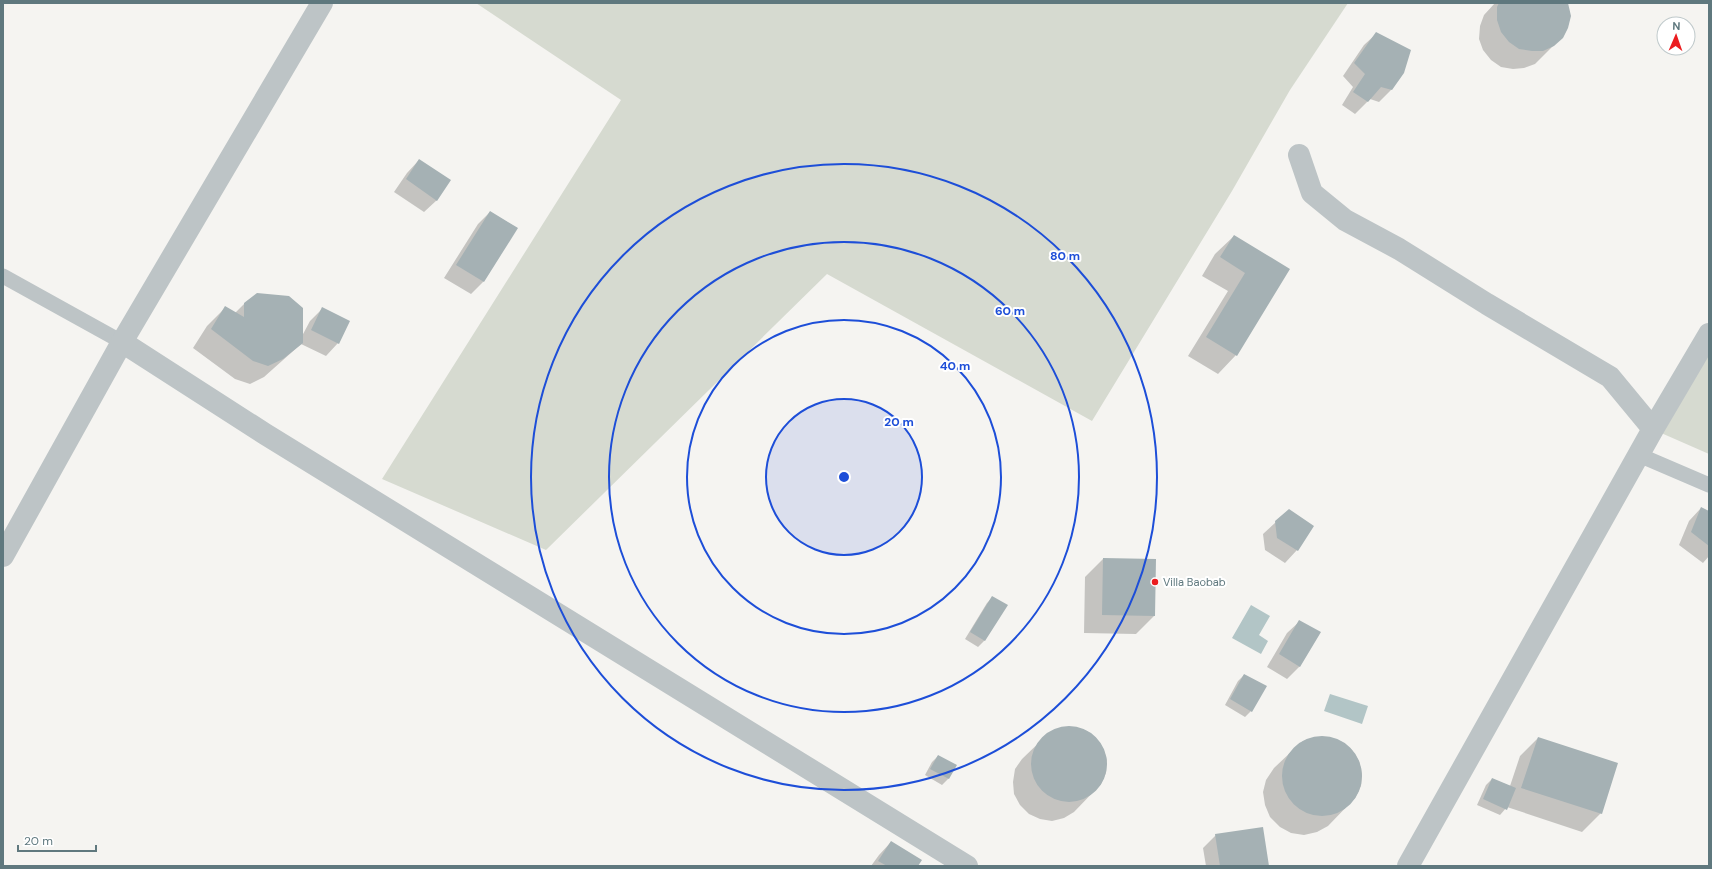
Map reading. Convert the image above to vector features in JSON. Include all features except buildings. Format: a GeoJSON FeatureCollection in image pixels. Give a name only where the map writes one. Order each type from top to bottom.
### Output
{"type":"FeatureCollection","features":[{"type":"Feature","properties":{"kind":"street"},"geometry":{"type":"LineString","coordinates":[[3,556],[122,342],[322,3]]}},
{"type":"Feature","properties":{"kind":"street"},"geometry":{"type":"LineString","coordinates":[[1299,155],[1312,193],[1345,220],[1399,249],[1610,377],[1653,429]]}},
{"type":"Feature","properties":{"kind":"street"},"geometry":{"type":"LineString","coordinates":[[1408,866],[1653,429],[1709,334]]}},
{"type":"Feature","properties":{"kind":"street"},"geometry":{"type":"LineString","coordinates":[[122,342],[272,438],[967,866]]}},
{"type":"Feature","properties":{"kind":"lane"},"geometry":{"type":"LineString","coordinates":[[3,276],[122,342]]}},
{"type":"Feature","properties":{"kind":"lane"},"geometry":{"type":"LineString","coordinates":[[1639,455],[1709,485]]}},
{"type":"Feature","properties":{"kind":"shaded area"},"geometry":{"type":"Polygon","coordinates":[[[476,3],[1348,3],[1290,90],[1232,191],[1092,421],[827,274],[546,550],[382,479],[621,100],[476,3]]]}},
{"type":"Feature","properties":{"kind":"shaded area"},"geometry":{"type":"Polygon","coordinates":[[[1709,321],[1709,454],[1652,429],[1709,321]]]}},
{"type":"Feature","properties":{"kind":"shaded area"},"geometry":{"type":"Polygon","coordinates":[[[1251,605],[1270,616],[1259,635],[1268,641],[1261,654],[1232,638],[1251,605]]]}},
{"type":"Feature","properties":{"kind":"shaded area"},"geometry":{"type":"Polygon","coordinates":[[[1330,694],[1368,706],[1362,724],[1324,711],[1330,694]]]}},
{"type":"Feature","properties":{"kind":"place","name":"Villa Baobab"},"geometry":{"type":"Point","coordinates":[1155,582]}}]}
